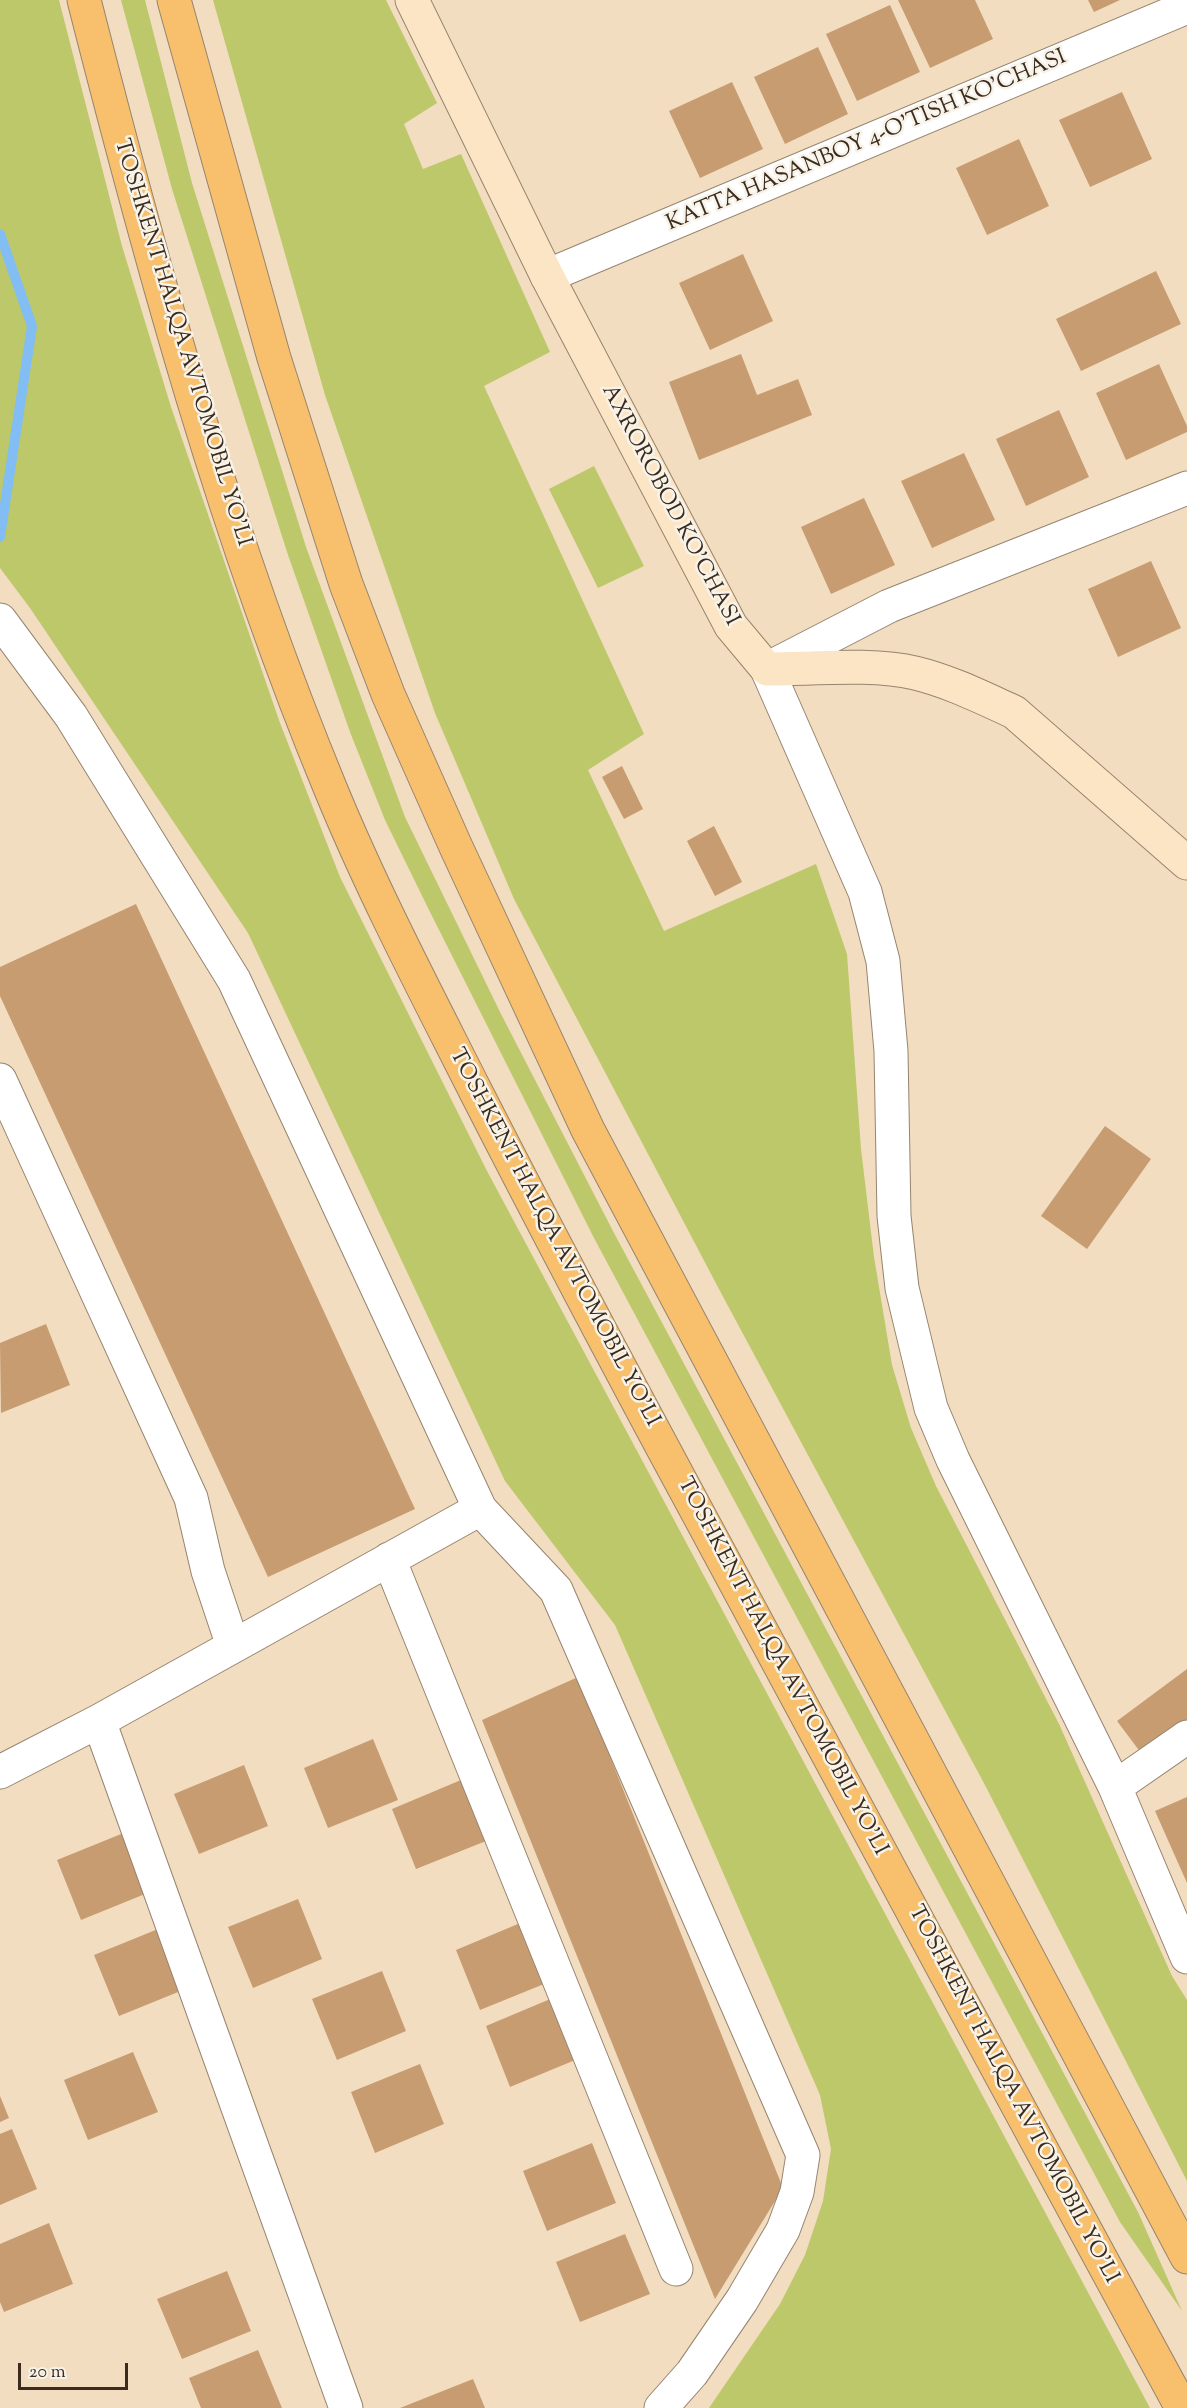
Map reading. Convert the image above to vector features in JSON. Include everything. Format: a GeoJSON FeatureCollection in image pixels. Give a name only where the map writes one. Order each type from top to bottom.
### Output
{"type":"FeatureCollection","features":[{"type":"Feature","properties":{"kind":"highway","name":"TOSHKENT HALQA AVTOMOBIL YO'LI"},"geometry":{"type":"LineString","coordinates":[[84,0],[127,168],[199,420],[279,657],[330,790],[356,848],[416,974],[581,1297],[1182,2408]]}},
{"type":"Feature","properties":{"kind":"highway"},"geometry":{"type":"LineString","coordinates":[[174,0],[274,358],[343,572],[388,694],[456,847],[588,1130],[1187,2257]]}},
{"type":"Feature","properties":{"kind":"street","name":"AXROROBOD KO'CHASI"},"geometry":{"type":"LineString","coordinates":[[412,0],[547,276],[730,626],[767,669]]}},
{"type":"Feature","properties":{"kind":"street","name":"KATTA HASANBOY 4-O'TISH KO'CHASI"},"geometry":{"type":"LineString","coordinates":[[547,276],[1187,7]]}},
{"type":"Feature","properties":{"kind":"street"},"geometry":{"type":"LineString","coordinates":[[767,669],[890,606],[1187,488]]}},
{"type":"Feature","properties":{"kind":"street"},"geometry":{"type":"LineString","coordinates":[[0,620],[71,716],[234,980],[480,1509],[556,1590],[803,2155],[797,2192],[783,2230],[742,2300],[692,2373],[661,2408]]}},
{"type":"Feature","properties":{"kind":"street"},"geometry":{"type":"LineString","coordinates":[[767,669],[888,669],[915,673],[980,696],[1014,712],[1187,863]]}},
{"type":"Feature","properties":{"kind":"street"},"geometry":{"type":"LineString","coordinates":[[767,669],[865,892],[883,961],[891,1051],[894,1216],[901,1278],[917,1358],[931,1408],[953,1460],[1115,1787],[1187,1957]]}},
{"type":"Feature","properties":{"kind":"street"},"geometry":{"type":"LineString","coordinates":[[0,1080],[191,1498],[208,1571],[233,1646]]}},
{"type":"Feature","properties":{"kind":"street"},"geometry":{"type":"LineString","coordinates":[[0,1772],[99,1721],[480,1509]]}},
{"type":"Feature","properties":{"kind":"street"},"geometry":{"type":"LineString","coordinates":[[389,1559],[676,2269]]}},
{"type":"Feature","properties":{"kind":"street"},"geometry":{"type":"LineString","coordinates":[[99,1721],[346,2408]]}},
{"type":"Feature","properties":{"kind":"street"},"geometry":{"type":"LineString","coordinates":[[1115,1787],[1187,1737]]}},
{"type":"Feature","properties":{"kind":"green space"},"geometry":{"type":"Polygon","coordinates":[[[0,0],[59,0],[122,246],[171,407],[280,723],[340,877],[487,1171],[1150,2408],[709,2408],[780,2304],[805,2255],[823,2201],[831,2149],[820,2095],[615,1625],[505,1481],[248,933],[30,608],[0,568],[0,0]]]}},
{"type":"Feature","properties":{"kind":"green space"},"geometry":{"type":"Polygon","coordinates":[[[121,0],[145,0],[192,183],[306,547],[405,817],[501,1014],[614,1233],[1138,2212],[1182,2311],[1120,2222],[594,1238],[385,820],[350,732],[287,552],[172,189],[121,0]]]}},
{"type":"Feature","properties":{"kind":"green space"},"geometry":{"type":"Polygon","coordinates":[[[213,0],[386,0],[437,103],[404,124],[423,169],[461,154],[550,352],[484,386],[644,734],[588,770],[664,931],[816,864],[847,954],[861,1149],[874,1257],[892,1365],[911,1428],[936,1486],[1059,1724],[1172,1976],[1187,2000],[1187,2181],[986,1787],[720,1291],[514,899],[435,713],[325,395],[213,0]]]}},
{"type":"Feature","properties":{"kind":"green space"},"geometry":{"type":"Polygon","coordinates":[[[594,466],[644,566],[598,588],[549,489],[594,466]]]}},
{"type":"Feature","properties":{"kind":"building"},"geometry":{"type":"Polygon","coordinates":[[[898,0],[975,0],[993,39],[930,68],[898,0]]]}},
{"type":"Feature","properties":{"kind":"building"},"geometry":{"type":"Polygon","coordinates":[[[1088,0],[1120,0],[1094,12],[1088,0]]]}},
{"type":"Feature","properties":{"kind":"building"},"geometry":{"type":"Polygon","coordinates":[[[890,5],[920,72],[857,101],[826,34],[890,5]]]}},
{"type":"Feature","properties":{"kind":"building"},"geometry":{"type":"Polygon","coordinates":[[[818,47],[848,114],[785,144],[754,77],[818,47]]]}},
{"type":"Feature","properties":{"kind":"building"},"geometry":{"type":"Polygon","coordinates":[[[732,82],[763,149],[700,178],[669,111],[732,82]]]}},
{"type":"Feature","properties":{"kind":"building"},"geometry":{"type":"Polygon","coordinates":[[[1122,92],[1152,159],[1090,187],[1059,120],[1122,92]]]}},
{"type":"Feature","properties":{"kind":"building"},"geometry":{"type":"Polygon","coordinates":[[[1019,139],[1049,206],[987,235],[956,168],[1019,139]]]}},
{"type":"Feature","properties":{"kind":"building"},"geometry":{"type":"Polygon","coordinates":[[[743,254],[773,321],[710,350],[679,283],[743,254]]]}},
{"type":"Feature","properties":{"kind":"building"},"geometry":{"type":"Polygon","coordinates":[[[1156,271],[1181,324],[1081,371],[1056,319],[1156,271]]]}},
{"type":"Feature","properties":{"kind":"building"},"geometry":{"type":"Polygon","coordinates":[[[741,354],[757,395],[798,379],[812,415],[699,460],[669,382],[741,354]]]}},
{"type":"Feature","properties":{"kind":"building"},"geometry":{"type":"Polygon","coordinates":[[[1159,364],[1187,426],[1187,432],[1126,460],[1096,393],[1159,364]]]}},
{"type":"Feature","properties":{"kind":"building"},"geometry":{"type":"Polygon","coordinates":[[[1059,410],[1089,477],[1026,506],[996,439],[1059,410]]]}},
{"type":"Feature","properties":{"kind":"building"},"geometry":{"type":"Polygon","coordinates":[[[964,453],[995,520],[932,548],[901,481],[964,453]]]}},
{"type":"Feature","properties":{"kind":"building"},"geometry":{"type":"Polygon","coordinates":[[[864,498],[895,565],[831,594],[801,527],[864,498]]]}},
{"type":"Feature","properties":{"kind":"building"},"geometry":{"type":"Polygon","coordinates":[[[1151,561],[1181,628],[1118,657],[1088,589],[1151,561]]]}},
{"type":"Feature","properties":{"kind":"building"},"geometry":{"type":"Polygon","coordinates":[[[622,766],[643,809],[624,819],[602,777],[622,766]]]}},
{"type":"Feature","properties":{"kind":"building"},"geometry":{"type":"Polygon","coordinates":[[[714,826],[742,882],[715,896],[687,841],[714,826]]]}},
{"type":"Feature","properties":{"kind":"building"},"geometry":{"type":"Polygon","coordinates":[[[136,904],[415,1509],[268,1577],[0,996],[0,967],[136,904]]]}},
{"type":"Feature","properties":{"kind":"building"},"geometry":{"type":"Polygon","coordinates":[[[1105,1126],[1151,1159],[1087,1249],[1041,1216],[1105,1126]]]}},
{"type":"Feature","properties":{"kind":"building"},"geometry":{"type":"Polygon","coordinates":[[[46,1324],[70,1385],[1,1413],[0,1343],[46,1324]]]}},
{"type":"Feature","properties":{"kind":"building"},"geometry":{"type":"Polygon","coordinates":[[[1187,1669],[1187,1732],[1147,1761],[1117,1721],[1187,1669]]]}},
{"type":"Feature","properties":{"kind":"building"},"geometry":{"type":"Polygon","coordinates":[[[578,1677],[783,2188],[715,2299],[482,1720],[578,1677]]]}},
{"type":"Feature","properties":{"kind":"building"},"geometry":{"type":"Polygon","coordinates":[[[373,1739],[398,1800],[328,1828],[304,1768],[373,1739]]]}},
{"type":"Feature","properties":{"kind":"building"},"geometry":{"type":"Polygon","coordinates":[[[244,1765],[268,1826],[199,1854],[174,1794],[244,1765]]]}},
{"type":"Feature","properties":{"kind":"building"},"geometry":{"type":"Polygon","coordinates":[[[461,1780],[486,1841],[416,1869],[392,1809],[461,1780]]]}},
{"type":"Feature","properties":{"kind":"building"},"geometry":{"type":"Polygon","coordinates":[[[1187,1797],[1187,1883],[1155,1811],[1187,1797]]]}},
{"type":"Feature","properties":{"kind":"building"},"geometry":{"type":"Polygon","coordinates":[[[126,1832],[150,1892],[81,1920],[57,1860],[126,1832]]]}},
{"type":"Feature","properties":{"kind":"building"},"geometry":{"type":"Polygon","coordinates":[[[298,1899],[322,1959],[253,1988],[228,1927],[298,1899]]]}},
{"type":"Feature","properties":{"kind":"building"},"geometry":{"type":"Polygon","coordinates":[[[525,1921],[549,1982],[480,2010],[456,1950],[525,1921]]]}},
{"type":"Feature","properties":{"kind":"building"},"geometry":{"type":"Polygon","coordinates":[[[163,1927],[188,1988],[119,2016],[94,1955],[163,1927]]]}},
{"type":"Feature","properties":{"kind":"building"},"geometry":{"type":"Polygon","coordinates":[[[382,1971],[406,2031],[337,2060],[312,1999],[382,1971]]]}},
{"type":"Feature","properties":{"kind":"building"},"geometry":{"type":"Polygon","coordinates":[[[555,1997],[580,2058],[510,2087],[486,2026],[555,1997]]]}},
{"type":"Feature","properties":{"kind":"building"},"geometry":{"type":"Polygon","coordinates":[[[133,2052],[158,2112],[88,2140],[64,2080],[133,2052]]]}},
{"type":"Feature","properties":{"kind":"building"},"geometry":{"type":"Polygon","coordinates":[[[420,2064],[444,2124],[375,2153],[351,2092],[420,2064]]]}},
{"type":"Feature","properties":{"kind":"building"},"geometry":{"type":"Polygon","coordinates":[[[0,2096],[9,2118],[0,2122],[0,2096]]]}},
{"type":"Feature","properties":{"kind":"building"},"geometry":{"type":"Polygon","coordinates":[[[12,2129],[37,2189],[0,2205],[0,2134],[12,2129]]]}},
{"type":"Feature","properties":{"kind":"building"},"geometry":{"type":"Polygon","coordinates":[[[592,2143],[616,2203],[547,2231],[523,2171],[592,2143]]]}},
{"type":"Feature","properties":{"kind":"building"},"geometry":{"type":"Polygon","coordinates":[[[49,2223],[73,2284],[4,2312],[0,2302],[0,2244],[49,2223]]]}},
{"type":"Feature","properties":{"kind":"building"},"geometry":{"type":"Polygon","coordinates":[[[625,2234],[650,2294],[580,2322],[556,2262],[625,2234]]]}},
{"type":"Feature","properties":{"kind":"building"},"geometry":{"type":"Polygon","coordinates":[[[227,2271],[251,2331],[182,2359],[157,2299],[227,2271]]]}},
{"type":"Feature","properties":{"kind":"building"},"geometry":{"type":"Polygon","coordinates":[[[258,2350],[282,2408],[201,2408],[189,2378],[258,2350]]]}},
{"type":"Feature","properties":{"kind":"building"},"geometry":{"type":"Polygon","coordinates":[[[473,2379],[485,2408],[400,2408],[473,2379]]]}},
{"type":"Feature","properties":{"kind":"waterway"},"geometry":{"type":"LineString","coordinates":[[0,234],[32,326],[0,537]]}}]}
